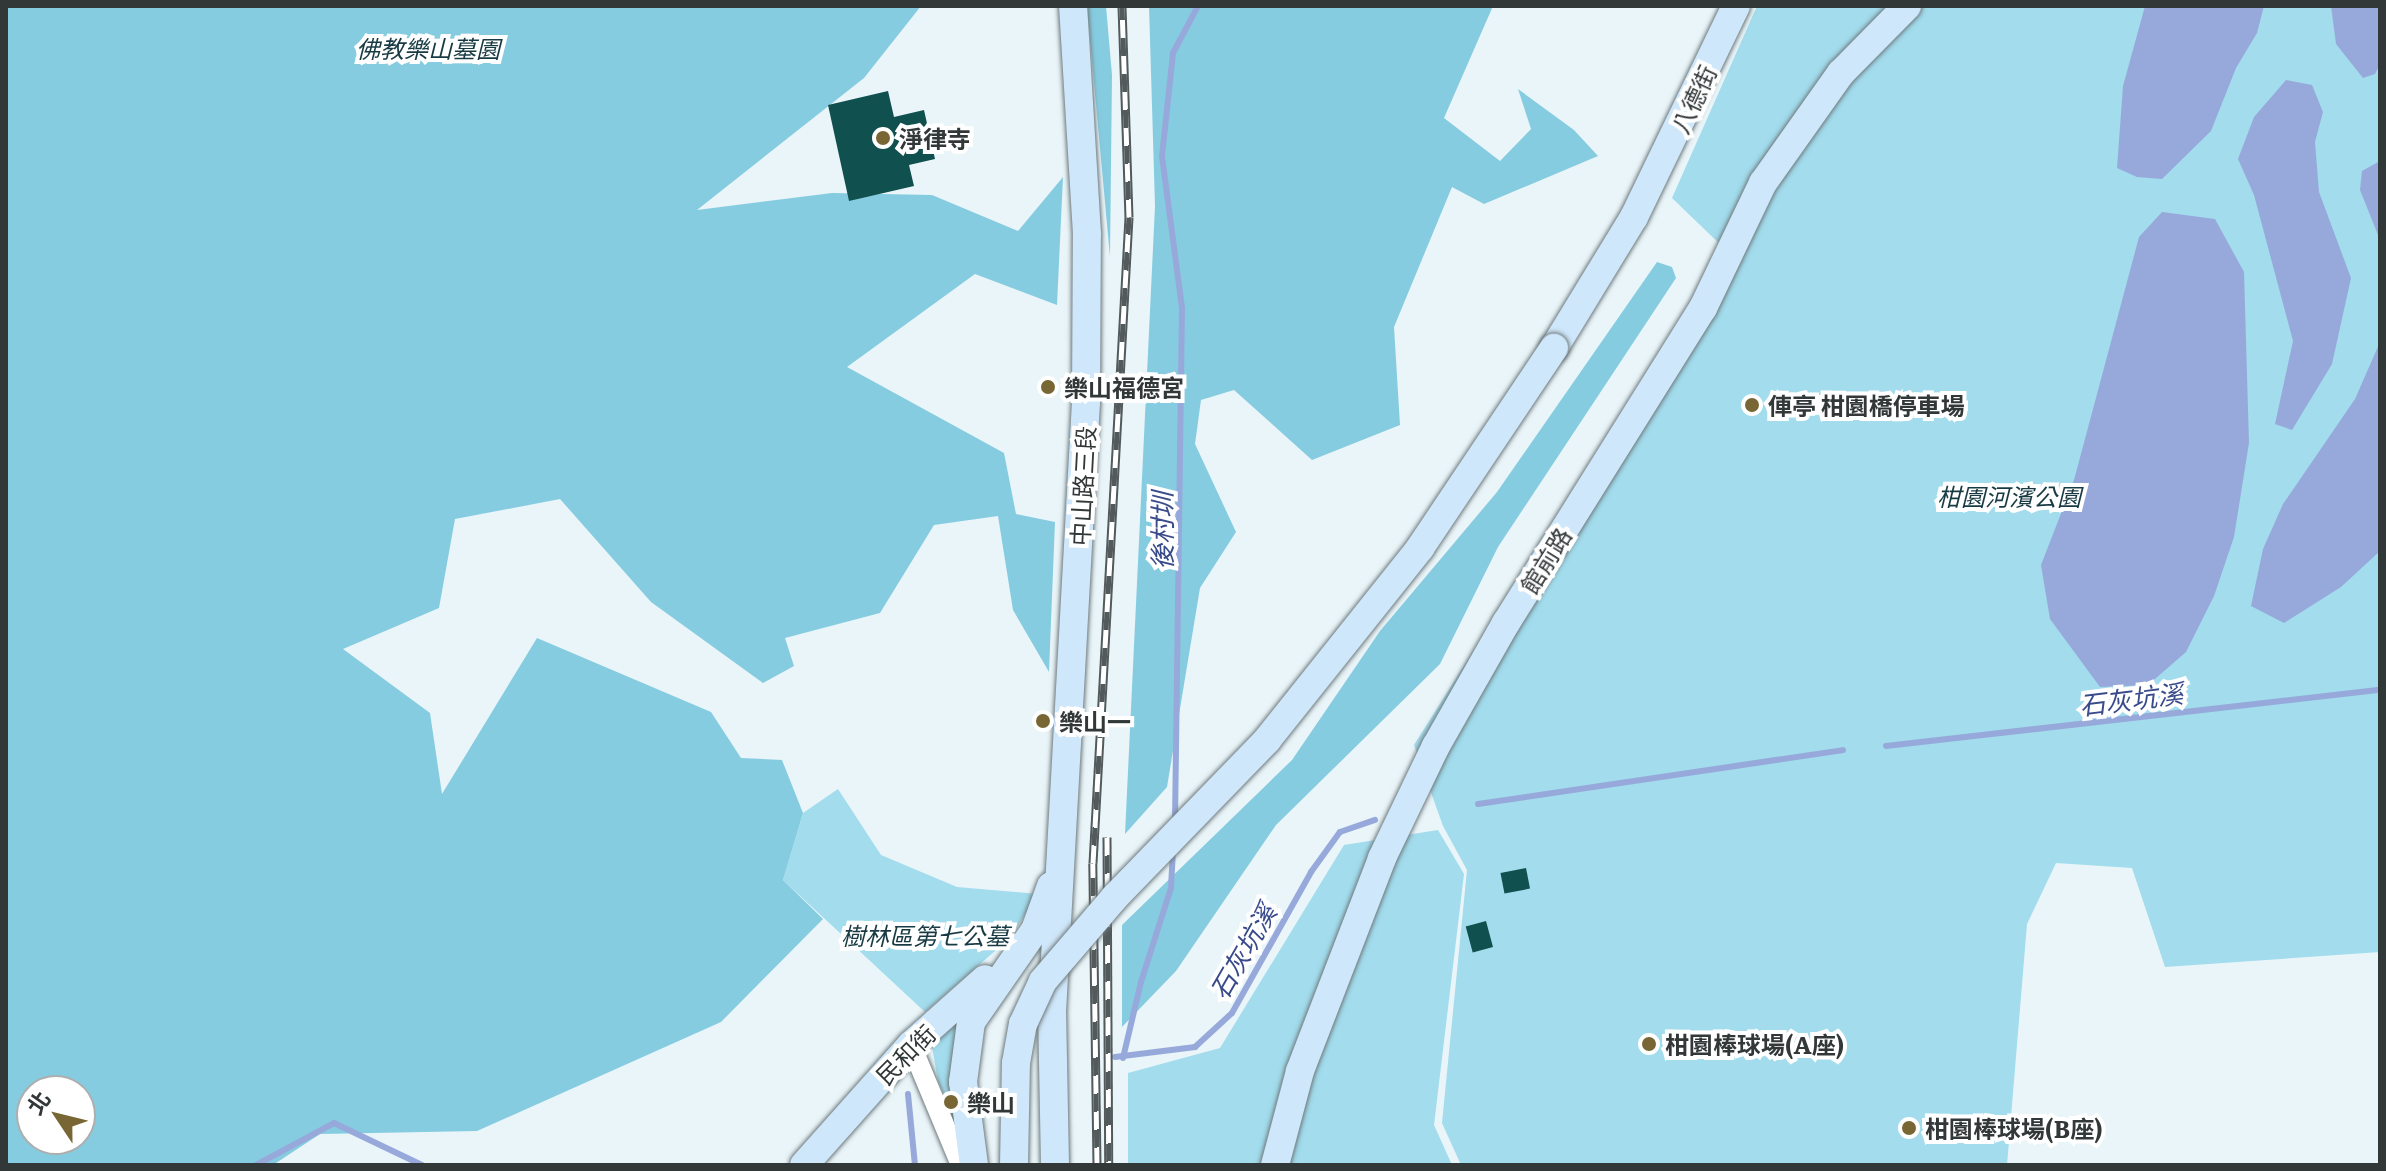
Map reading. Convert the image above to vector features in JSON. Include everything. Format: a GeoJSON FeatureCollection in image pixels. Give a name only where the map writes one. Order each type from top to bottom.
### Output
{"type":"FeatureCollection","features":[{"type":"Feature","properties":{"kind":"street","name":"中山路三段"},"geometry":{"type":"LineString","coordinates":[[1055,1165],[1052,1012],[1066,823],[1086,387],[1087,234],[1073,6]]}},
{"type":"Feature","properties":{"kind":"street","name":"八德街"},"geometry":{"type":"LineString","coordinates":[[1648,191],[1723,6]]}},
{"type":"Feature","properties":{"kind":"street","name":"八德街"},"geometry":{"type":"LineString","coordinates":[[1014,1165],[1016,1063],[1023,1024],[1043,981],[1115,897],[1267,740],[1420,548],[1554,348],[1648,191],[1736,6]]}},
{"type":"Feature","properties":{"kind":"street","name":"館前路"},"geometry":{"type":"LineString","coordinates":[[1275,1165],[1300,1071],[1382,858],[1436,746],[1506,623],[1703,308],[1763,183],[1841,73],[1907,6]]}},
{"type":"Feature","properties":{"kind":"street","name":"中山路三段"},"geometry":{"type":"LineString","coordinates":[[974,1165],[964,1052],[981,1001],[1045,910],[1066,823]]}},
{"type":"Feature","properties":{"kind":"street","name":"民和街"},"geometry":{"type":"LineString","coordinates":[[804,1165],[911,1045],[1016,952]]}},
{"type":"Feature","properties":{"kind":"street"},"geometry":{"type":"LineString","coordinates":[[911,1045],[961,1165]]}},
{"type":"Feature","properties":{"kind":"green space","name":"佛教樂山墓園"},"geometry":{"type":"Polygon","coordinates":[[[6,6],[921,6],[864,78],[697,210],[832,193],[932,195],[1018,231],[1063,177],[1057,305],[975,274],[847,367],[1004,453],[1016,514],[1055,522],[1049,672],[1013,610],[998,516],[934,525],[880,613],[785,638],[794,666],[763,683],[651,602],[560,499],[455,519],[439,608],[343,649],[430,713],[442,794],[537,638],[711,712],[741,758],[782,760],[803,813],[783,880],[823,919],[721,1022],[477,1131],[320,1134],[273,1165],[6,1165],[6,6]]]}},
{"type":"Feature","properties":{"kind":"green space"},"geometry":{"type":"Polygon","coordinates":[[[1087,6],[1106,6],[1112,75],[1110,257],[1087,6]]]}},
{"type":"Feature","properties":{"kind":"green space"},"geometry":{"type":"Polygon","coordinates":[[[1149,6],[1493,6],[1444,118],[1500,161],[1531,129],[1518,89],[1574,130],[1598,156],[1484,204],[1452,187],[1394,327],[1400,425],[1312,460],[1234,390],[1201,400],[1195,444],[1236,532],[1200,588],[1167,787],[1125,834],[1155,206],[1149,6]]]}},
{"type":"Feature","properties":{"kind":"green space","name":"柑園河濱公園"},"geometry":{"type":"Polygon","coordinates":[[[1757,6],[2380,6],[2380,952],[2165,967],[2132,868],[2056,863],[2027,924],[2007,1165],[1461,1165],[1442,1123],[1467,870],[1443,826],[1414,745],[1726,250],[1672,198],[1757,6]]]}},
{"type":"Feature","properties":{"kind":"green space"},"geometry":{"type":"Polygon","coordinates":[[[1657,262],[1672,267],[1676,278],[1498,547],[1440,664],[1276,825],[1176,971],[1122,1027],[1122,925],[1292,760],[1380,631],[1497,492],[1657,262]]]}},
{"type":"Feature","properties":{"kind":"green space","name":"樹林區第七公墓"},"geometry":{"type":"Polygon","coordinates":[[[838,789],[881,855],[957,887],[1038,894],[1010,938],[925,1012],[783,880],[803,813],[838,789]]]}},
{"type":"Feature","properties":{"kind":"green space"},"geometry":{"type":"Polygon","coordinates":[[[1438,830],[1464,874],[1434,1125],[1452,1165],[1128,1165],[1128,1073],[1220,1048],[1344,845],[1438,830]]]}},
{"type":"Feature","properties":{"kind":"green space"},"geometry":{"type":"Polygon","coordinates":[[[961,1009],[962,1136],[938,1081],[932,1046],[961,1009]]]}},
{"type":"Feature","properties":{"kind":"shaded area"},"geometry":{"type":"Polygon","coordinates":[[[2145,6],[2264,6],[2257,33],[2236,68],[2211,131],[2162,179],[2137,177],[2117,168],[2123,86],[2145,6]]]}},
{"type":"Feature","properties":{"kind":"shaded area"},"geometry":{"type":"Polygon","coordinates":[[[2331,6],[2380,6],[2380,64],[2375,74],[2363,78],[2336,44],[2331,6]]]}},
{"type":"Feature","properties":{"kind":"shaded area"},"geometry":{"type":"Polygon","coordinates":[[[2286,80],[2312,85],[2323,112],[2315,142],[2319,192],[2351,278],[2332,364],[2292,430],[2275,424],[2293,341],[2254,195],[2238,159],[2254,117],[2286,80]]]}},
{"type":"Feature","properties":{"kind":"shaded area"},"geometry":{"type":"Polygon","coordinates":[[[2380,161],[2380,240],[2360,190],[2362,171],[2380,161]]]}},
{"type":"Feature","properties":{"kind":"shaded area"},"geometry":{"type":"Polygon","coordinates":[[[2162,212],[2215,219],[2244,272],[2249,443],[2234,537],[2214,596],[2186,652],[2148,685],[2100,687],[2050,619],[2041,565],[2074,480],[2139,237],[2162,212]]]}},
{"type":"Feature","properties":{"kind":"shaded area"},"geometry":{"type":"Polygon","coordinates":[[[2380,342],[2380,551],[2341,587],[2284,623],[2251,606],[2263,549],[2283,504],[2355,399],[2380,342]]]}},
{"type":"Feature","properties":{"kind":"building","name":"淨律寺"},"geometry":{"type":"Polygon","coordinates":[[[888,91],[894,117],[924,110],[935,159],[909,165],[914,186],[849,201],[828,105],[888,91]]]}},
{"type":"Feature","properties":{"kind":"building"},"geometry":{"type":"Polygon","coordinates":[[[1526,868],[1530,889],[1504,894],[1500,873],[1526,868]]]}},
{"type":"Feature","properties":{"kind":"building"},"geometry":{"type":"Polygon","coordinates":[[[1486,921],[1493,947],[1473,953],[1466,926],[1486,921]]]}},
{"type":"Feature","properties":{"kind":"waterway","name":"後村圳"},"geometry":{"type":"LineString","coordinates":[[1175,821],[1182,308],[1162,156],[1173,53],[1198,6]]}},
{"type":"Feature","properties":{"kind":"waterway","name":"石灰坑溪"},"geometry":{"type":"LineString","coordinates":[[1886,746],[2380,690]]}},
{"type":"Feature","properties":{"kind":"waterway","name":"石灰坑溪"},"geometry":{"type":"LineString","coordinates":[[1478,804],[1843,750]]}},
{"type":"Feature","properties":{"kind":"waterway","name":"石灰坑溪"},"geometry":{"type":"LineString","coordinates":[[1115,1057],[1195,1047],[1232,1013],[1311,872],[1340,832],[1375,820]]}},
{"type":"Feature","properties":{"kind":"waterway","name":"後村圳"},"geometry":{"type":"LineString","coordinates":[[1123,1058],[1141,982],[1171,888],[1173,852]]}},
{"type":"Feature","properties":{"kind":"waterway","name":"石灰坑溪"},"geometry":{"type":"LineString","coordinates":[[908,1094],[915,1165]]}},
{"type":"Feature","properties":{"kind":"waterway","name":"石灰坑溪"},"geometry":{"type":"LineString","coordinates":[[256,1165],[334,1123],[422,1165]]}},
{"type":"Feature","properties":{"kind":"railway"},"geometry":{"type":"LineString","coordinates":[[1097,1165],[1093,863],[1129,217],[1122,6]]}},
{"type":"Feature","properties":{"kind":"railway"},"geometry":{"type":"LineString","coordinates":[[1107,837],[1109,1165]]}},
{"type":"Feature","properties":{"kind":"place","name":"淨律寺"},"geometry":{"type":"Point","coordinates":[883,138]}},
{"type":"Feature","properties":{"kind":"place","name":"樂山福德宮"},"geometry":{"type":"Point","coordinates":[1048,387]}},
{"type":"Feature","properties":{"kind":"place","name":"俥亭 柑園橋停車場"},"geometry":{"type":"Point","coordinates":[1752,405]}},
{"type":"Feature","properties":{"kind":"place","name":"樂山一"},"geometry":{"type":"Point","coordinates":[1043,721]}},
{"type":"Feature","properties":{"kind":"place","name":"柑園棒球場(A座)"},"geometry":{"type":"Point","coordinates":[1649,1044]}},
{"type":"Feature","properties":{"kind":"place","name":"樂山"},"geometry":{"type":"Point","coordinates":[951,1102]}},
{"type":"Feature","properties":{"kind":"place","name":"柑園棒球場(B座)"},"geometry":{"type":"Point","coordinates":[1909,1128]}}]}
